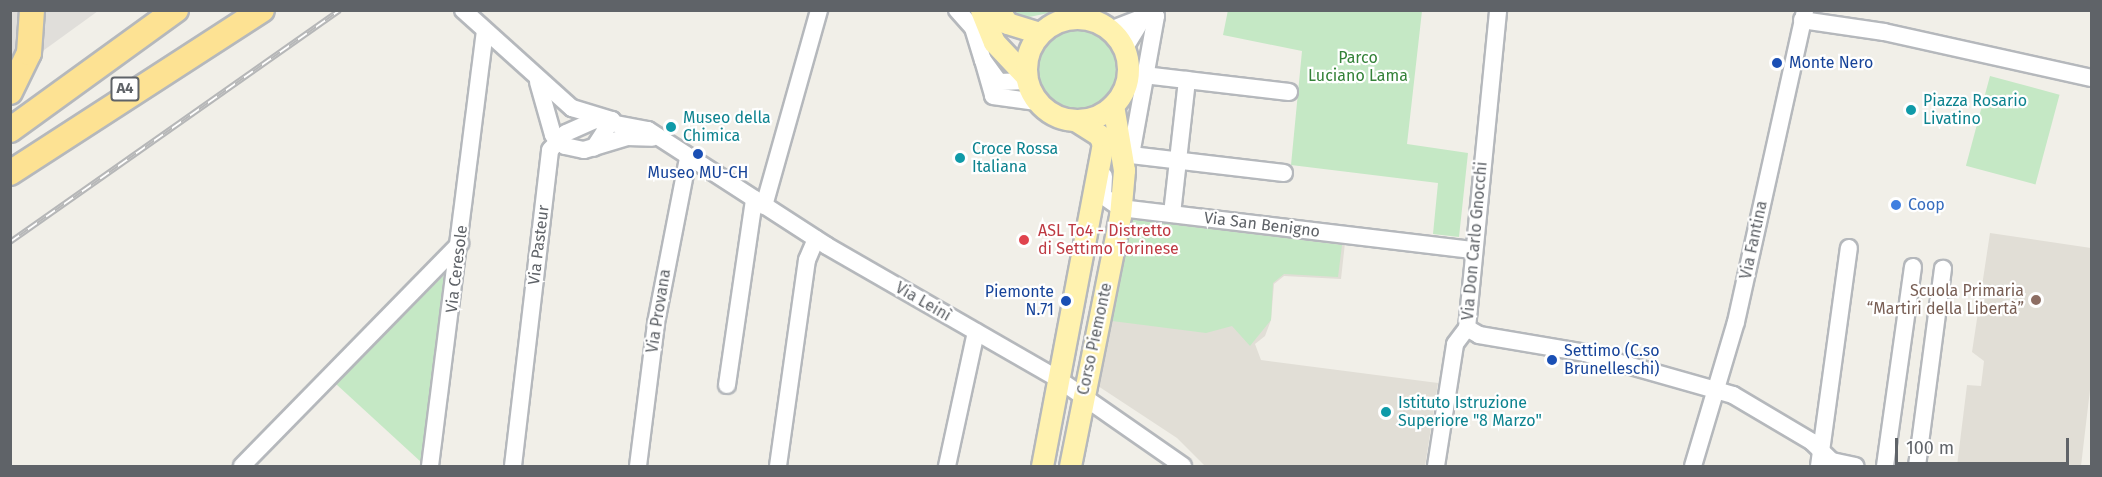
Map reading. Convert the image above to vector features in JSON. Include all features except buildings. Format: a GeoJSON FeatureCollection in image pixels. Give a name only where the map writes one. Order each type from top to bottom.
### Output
{"type":"FeatureCollection","features":[{"type":"Feature","properties":{"kind":"highway"},"geometry":{"type":"LineString","coordinates":[[10,92],[29,53],[32,10]]}},
{"type":"Feature","properties":{"kind":"highway","name":"A4"},"geometry":{"type":"LineString","coordinates":[[10,130],[176,10]]}},
{"type":"Feature","properties":{"kind":"highway","name":"A4"},"geometry":{"type":"LineString","coordinates":[[10,167],[239,10]]}},
{"type":"Feature","properties":{"kind":"highway"},"geometry":{"type":"LineString","coordinates":[[10,173],[262,10]]}},
{"type":"Feature","properties":{"kind":"main road"},"geometry":{"type":"LineString","coordinates":[[981,10],[994,42],[1026,78],[1037,102],[1075,120],[1099,135],[1102,150]]}},
{"type":"Feature","properties":{"kind":"main road"},"geometry":{"type":"LineString","coordinates":[[999,10],[1007,23],[1040,33]]}},
{"type":"Feature","properties":{"kind":"main road"},"geometry":{"type":"LineString","coordinates":[[1026,78],[1026,60],[1040,33],[1080,14],[1111,20],[1124,49],[1127,78],[1113,105],[1075,120]]}},
{"type":"Feature","properties":{"kind":"main road","name":"Corso Piemonte"},"geometry":{"type":"LineString","coordinates":[[1070,466],[1120,208],[1124,170],[1113,105]]}},
{"type":"Feature","properties":{"kind":"main road","name":"Corso Piemonte"},"geometry":{"type":"LineString","coordinates":[[1042,466],[1102,150]]}},
{"type":"Feature","properties":{"kind":"street"},"geometry":{"type":"LineString","coordinates":[[463,10],[514,59],[578,111],[640,127],[661,141]]}},
{"type":"Feature","properties":{"kind":"street"},"geometry":{"type":"LineString","coordinates":[[727,385],[759,203],[819,10]]}},
{"type":"Feature","properties":{"kind":"street"},"geometry":{"type":"LineString","coordinates":[[957,10],[974,28],[993,96],[1037,102]]}},
{"type":"Feature","properties":{"kind":"street","name":"Via Don Carlo Gnocchi"},"geometry":{"type":"LineString","coordinates":[[1436,466],[1455,344],[1467,328],[1498,10]]}},
{"type":"Feature","properties":{"kind":"street"},"geometry":{"type":"LineString","coordinates":[[1124,49],[1146,13]]}},
{"type":"Feature","properties":{"kind":"street"},"geometry":{"type":"LineString","coordinates":[[1111,20],[1146,13],[1156,16],[1131,155],[1284,173]]}},
{"type":"Feature","properties":{"kind":"street"},"geometry":{"type":"LineString","coordinates":[[1804,15],[2091,78]]}},
{"type":"Feature","properties":{"kind":"street","name":"Via Fantina"},"geometry":{"type":"LineString","coordinates":[[1693,466],[1716,390],[1804,15]]}},
{"type":"Feature","properties":{"kind":"street","name":"Via Ceresole"},"geometry":{"type":"LineString","coordinates":[[430,466],[482,72],[485,33]]}},
{"type":"Feature","properties":{"kind":"street"},"geometry":{"type":"LineString","coordinates":[[482,72],[491,60],[514,59]]}},
{"type":"Feature","properties":{"kind":"street"},"geometry":{"type":"LineString","coordinates":[[983,60],[999,82],[1026,78]]}},
{"type":"Feature","properties":{"kind":"street"},"geometry":{"type":"LineString","coordinates":[[1144,75],[1289,92]]}},
{"type":"Feature","properties":{"kind":"street"},"geometry":{"type":"LineString","coordinates":[[536,78],[557,141],[573,150],[594,148],[637,135],[661,141]]}},
{"type":"Feature","properties":{"kind":"street"},"geometry":{"type":"LineString","coordinates":[[1172,214],[1187,80]]}},
{"type":"Feature","properties":{"kind":"street"},"geometry":{"type":"LineString","coordinates":[[557,141],[586,123],[612,120]]}},
{"type":"Feature","properties":{"kind":"street"},"geometry":{"type":"LineString","coordinates":[[594,148],[612,120]]}},
{"type":"Feature","properties":{"kind":"street","name":"Via Pasteur"},"geometry":{"type":"LineString","coordinates":[[513,466],[550,150],[557,141]]}},
{"type":"Feature","properties":{"kind":"street","name":"Via Leinì"},"geometry":{"type":"LineString","coordinates":[[661,141],[816,239],[1058,379],[1183,466]]}},
{"type":"Feature","properties":{"kind":"street"},"geometry":{"type":"LineString","coordinates":[[1102,150],[1107,162],[1102,196],[1120,208]]}},
{"type":"Feature","properties":{"kind":"street","name":"Via Provana"},"geometry":{"type":"LineString","coordinates":[[638,466],[656,323],[688,158]]}},
{"type":"Feature","properties":{"kind":"street","name":"Via San Benigno"},"geometry":{"type":"LineString","coordinates":[[1120,208],[1473,250]]}},
{"type":"Feature","properties":{"kind":"street"},"geometry":{"type":"LineString","coordinates":[[778,466],[807,260],[816,239]]}},
{"type":"Feature","properties":{"kind":"street"},"geometry":{"type":"LineString","coordinates":[[242,466],[460,243]]}},
{"type":"Feature","properties":{"kind":"street"},"geometry":{"type":"LineString","coordinates":[[1820,460],[1849,248]]}},
{"type":"Feature","properties":{"kind":"street"},"geometry":{"type":"LineString","coordinates":[[1885,466],[1913,267]]}},
{"type":"Feature","properties":{"kind":"street"},"geometry":{"type":"LineString","coordinates":[[1917,466],[1943,269]]}},
{"type":"Feature","properties":{"kind":"street"},"geometry":{"type":"LineString","coordinates":[[1467,328],[1479,335],[1585,353],[1716,390],[1812,442],[1820,460]]}},
{"type":"Feature","properties":{"kind":"street"},"geometry":{"type":"LineString","coordinates":[[947,466],[976,332]]}},
{"type":"Feature","properties":{"kind":"street"},"geometry":{"type":"LineString","coordinates":[[1820,460],[1855,466]]}},
{"type":"Feature","properties":{"kind":"shaded area"},"geometry":{"type":"Polygon","coordinates":[[[11,11],[98,11],[11,74],[11,11]]]}},
{"type":"Feature","properties":{"kind":"shaded area"},"geometry":{"type":"Polygon","coordinates":[[[1122,214],[1345,243],[1341,279],[1284,276],[1274,284],[1271,320],[1265,336],[1255,344],[1261,360],[1438,383],[1425,466],[1205,466],[1177,438],[1098,386],[1122,214]]]}},
{"type":"Feature","properties":{"kind":"shaded area","name":"Scuola Primaria “Martiri della Libertà”"},"geometry":{"type":"Polygon","coordinates":[[[1990,233],[2091,248],[2092,373],[2081,466],[1957,466],[1967,385],[1981,386],[1984,361],[1972,352],[1990,233]]]}},
{"type":"Feature","properties":{"kind":"green space","name":"Parco Luciano Lama"},"geometry":{"type":"Polygon","coordinates":[[[1228,10],[1422,11],[1407,144],[1468,153],[1459,237],[1433,234],[1438,183],[1291,165],[1302,51],[1223,35],[1228,10]]]}},
{"type":"Feature","properties":{"kind":"green space"},"geometry":{"type":"Polygon","coordinates":[[[1014,11],[1059,11],[1024,18],[1014,11]]]}},
{"type":"Feature","properties":{"kind":"green space"},"geometry":{"type":"Polygon","coordinates":[[[1077,28],[1093,31],[1106,40],[1115,53],[1118,69],[1115,85],[1106,98],[1093,107],[1077,110],[1061,107],[1048,98],[1039,85],[1036,69],[1039,53],[1048,40],[1061,31],[1077,28]]]}},
{"type":"Feature","properties":{"kind":"green space"},"geometry":{"type":"Polygon","coordinates":[[[1990,76],[2060,95],[2035,184],[1966,166],[1990,76]]]}},
{"type":"Feature","properties":{"kind":"green space"},"geometry":{"type":"Polygon","coordinates":[[[1127,219],[1342,245],[1338,277],[1284,274],[1273,283],[1271,320],[1250,346],[1232,326],[1206,333],[1112,321],[1127,219]]]}},
{"type":"Feature","properties":{"kind":"green space"},"geometry":{"type":"Polygon","coordinates":[[[444,275],[421,462],[336,384],[444,275]]]}},
{"type":"Feature","properties":{"kind":"railway"},"geometry":{"type":"LineString","coordinates":[[10,242],[340,10]]}},
{"type":"Feature","properties":{"kind":"place","name":"Monte Nero"},"geometry":{"type":"Point","coordinates":[1777,63]}},
{"type":"Feature","properties":{"kind":"place","name":"Piazza Rosario Livatino"},"geometry":{"type":"Point","coordinates":[1911,110]}},
{"type":"Feature","properties":{"kind":"place","name":"Museo della Chimica"},"geometry":{"type":"Point","coordinates":[671,127]}},
{"type":"Feature","properties":{"kind":"place","name":"Museo MU-CH"},"geometry":{"type":"Point","coordinates":[698,154]}},
{"type":"Feature","properties":{"kind":"place","name":"Croce Rossa Italiana"},"geometry":{"type":"Point","coordinates":[960,158]}},
{"type":"Feature","properties":{"kind":"place","name":"Coop"},"geometry":{"type":"Point","coordinates":[1896,205]}},
{"type":"Feature","properties":{"kind":"place","name":"ASL To4 - Distretto di Settimo Torinese"},"geometry":{"type":"Point","coordinates":[1024,240]}},
{"type":"Feature","properties":{"kind":"place","name":"Scuola Primaria “Martiri della Libertà”"},"geometry":{"type":"Point","coordinates":[2036,300]}},
{"type":"Feature","properties":{"kind":"place","name":"Piemonte N.71"},"geometry":{"type":"Point","coordinates":[1066,301]}},
{"type":"Feature","properties":{"kind":"place","name":"Settimo (C.so Brunelleschi)"},"geometry":{"type":"Point","coordinates":[1552,360]}},
{"type":"Feature","properties":{"kind":"place","name":"Istituto Istruzione Superiore \"8 Marzo\""},"geometry":{"type":"Point","coordinates":[1386,412]}}]}
